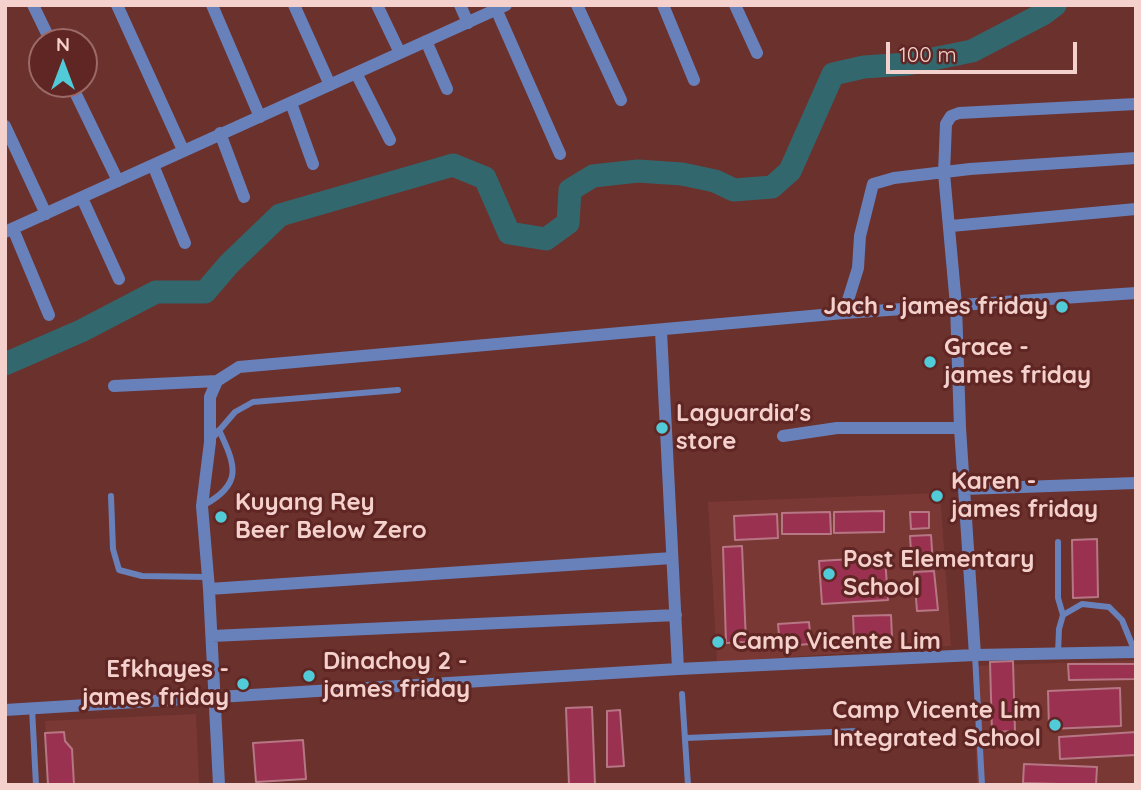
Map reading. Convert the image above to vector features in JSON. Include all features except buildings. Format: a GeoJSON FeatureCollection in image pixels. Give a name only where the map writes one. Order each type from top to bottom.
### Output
{"type":"FeatureCollection","features":[{"type":"Feature","properties":{"kind":"street"},"geometry":{"type":"LineString","coordinates":[[33,5],[44,28]]}},
{"type":"Feature","properties":{"kind":"street"},"geometry":{"type":"LineString","coordinates":[[117,5],[183,150]]}},
{"type":"Feature","properties":{"kind":"street"},"geometry":{"type":"LineString","coordinates":[[212,5],[260,117]]}},
{"type":"Feature","properties":{"kind":"street"},"geometry":{"type":"LineString","coordinates":[[294,5],[330,85]]}},
{"type":"Feature","properties":{"kind":"street"},"geometry":{"type":"LineString","coordinates":[[377,5],[400,53]]}},
{"type":"Feature","properties":{"kind":"street"},"geometry":{"type":"LineString","coordinates":[[460,5],[468,23]]}},
{"type":"Feature","properties":{"kind":"street"},"geometry":{"type":"LineString","coordinates":[[577,5],[621,100]]}},
{"type":"Feature","properties":{"kind":"street"},"geometry":{"type":"LineString","coordinates":[[663,5],[694,80]]}},
{"type":"Feature","properties":{"kind":"street"},"geometry":{"type":"LineString","coordinates":[[736,5],[757,53]]}},
{"type":"Feature","properties":{"kind":"street"},"geometry":{"type":"LineString","coordinates":[[49,315],[9,230],[501,7],[560,153]]}},
{"type":"Feature","properties":{"kind":"street"},"geometry":{"type":"LineString","coordinates":[[426,41],[447,89]]}},
{"type":"Feature","properties":{"kind":"street"},"geometry":{"type":"LineString","coordinates":[[356,73],[390,140]]}},
{"type":"Feature","properties":{"kind":"street"},"geometry":{"type":"LineString","coordinates":[[78,98],[118,181]]}},
{"type":"Feature","properties":{"kind":"street"},"geometry":{"type":"LineString","coordinates":[[291,103],[313,164]]}},
{"type":"Feature","properties":{"kind":"street"},"geometry":{"type":"LineString","coordinates":[[975,655],[960,428],[951,226],[944,173],[946,124],[951,116],[959,113],[1136,104]]}},
{"type":"Feature","properties":{"kind":"street"},"geometry":{"type":"LineString","coordinates":[[5,126],[46,214]]}},
{"type":"Feature","properties":{"kind":"street"},"geometry":{"type":"LineString","coordinates":[[220,133],[244,197]]}},
{"type":"Feature","properties":{"kind":"street"},"geometry":{"type":"LineString","coordinates":[[844,313],[858,268],[860,236],[873,184],[894,178],[944,173],[1136,158]]}},
{"type":"Feature","properties":{"kind":"street"},"geometry":{"type":"LineString","coordinates":[[153,165],[185,243]]}},
{"type":"Feature","properties":{"kind":"street"},"geometry":{"type":"LineString","coordinates":[[82,198],[119,279]]}},
{"type":"Feature","properties":{"kind":"street"},"geometry":{"type":"LineString","coordinates":[[951,226],[1136,209]]}},
{"type":"Feature","properties":{"kind":"street"},"geometry":{"type":"LineString","coordinates":[[114,386],[217,381],[239,367],[844,313],[1136,293]]}},
{"type":"Feature","properties":{"kind":"street"},"geometry":{"type":"LineString","coordinates":[[661,331],[677,669]]}},
{"type":"Feature","properties":{"kind":"street"},"geometry":{"type":"LineString","coordinates":[[217,381],[210,397],[210,442],[202,506],[216,696],[219,785]]}},
{"type":"Feature","properties":{"kind":"street"},"geometry":{"type":"LineString","coordinates":[[783,436],[837,428],[960,428]]}},
{"type":"Feature","properties":{"kind":"street"},"geometry":{"type":"LineString","coordinates":[[964,489],[1136,483]]}},
{"type":"Feature","properties":{"kind":"street"},"geometry":{"type":"LineString","coordinates":[[209,583],[672,558]]}},
{"type":"Feature","properties":{"kind":"street"},"geometry":{"type":"LineString","coordinates":[[212,636],[676,615]]}},
{"type":"Feature","properties":{"kind":"street"},"geometry":{"type":"LineString","coordinates":[[5,710],[677,669],[975,655],[1135,652]]}},
{"type":"Feature","properties":{"kind":"lane"},"geometry":{"type":"LineString","coordinates":[[210,442],[234,412],[253,402],[398,390]]}},
{"type":"Feature","properties":{"kind":"lane"},"geometry":{"type":"LineString","coordinates":[[202,506],[220,496],[230,485],[233,475],[229,451],[219,430]]}},
{"type":"Feature","properties":{"kind":"lane"},"geometry":{"type":"LineString","coordinates":[[111,496],[113,550],[120,570],[142,576],[209,583]]}},
{"type":"Feature","properties":{"kind":"lane"},"geometry":{"type":"LineString","coordinates":[[1058,542],[1058,598],[1063,615],[1059,629],[1058,654]]}},
{"type":"Feature","properties":{"kind":"lane"},"geometry":{"type":"LineString","coordinates":[[1063,615],[1082,604],[1109,607],[1122,620],[1135,652]]}},
{"type":"Feature","properties":{"kind":"lane"},"geometry":{"type":"LineString","coordinates":[[975,655],[982,785]]}},
{"type":"Feature","properties":{"kind":"lane"},"geometry":{"type":"LineString","coordinates":[[682,694],[688,785]]}},
{"type":"Feature","properties":{"kind":"lane"},"geometry":{"type":"LineString","coordinates":[[32,708],[36,785]]}},
{"type":"Feature","properties":{"kind":"lane"},"geometry":{"type":"LineString","coordinates":[[686,738],[857,731]]}},
{"type":"Feature","properties":{"kind":"shaded area","name":"Post Elementary School"},"geometry":{"type":"Polygon","coordinates":[[[940,493],[951,646],[717,662],[708,502],[940,493]]]}},
{"type":"Feature","properties":{"kind":"shaded area","name":"Camp Vicente Lim Integrated School"},"geometry":{"type":"Polygon","coordinates":[[[1136,660],[1136,785],[977,785],[973,666],[1136,660]]]}},
{"type":"Feature","properties":{"kind":"shaded area"},"geometry":{"type":"Polygon","coordinates":[[[196,714],[199,785],[48,785],[45,721],[196,714]]]}},
{"type":"Feature","properties":{"kind":"waterway"},"geometry":{"type":"LineString","coordinates":[[5,364],[81,331],[156,292],[205,292],[229,264],[280,215],[453,165],[485,178],[509,233],[546,239],[568,223],[570,190],[593,176],[638,171],[682,174],[715,181],[734,190],[772,187],[790,171],[833,74],[864,67],[908,64],[972,51],[1055,5]]}},
{"type":"Feature","properties":{"kind":"place","name":"Jach - james friday"},"geometry":{"type":"Point","coordinates":[1062,307]}},
{"type":"Feature","properties":{"kind":"place","name":"Grace - james friday"},"geometry":{"type":"Point","coordinates":[930,362]}},
{"type":"Feature","properties":{"kind":"place","name":"Laguardia's store"},"geometry":{"type":"Point","coordinates":[662,428]}},
{"type":"Feature","properties":{"kind":"place","name":"Karen - james friday"},"geometry":{"type":"Point","coordinates":[937,496]}},
{"type":"Feature","properties":{"kind":"place","name":"Kuyang Rey Beer Below Zero"},"geometry":{"type":"Point","coordinates":[221,517]}},
{"type":"Feature","properties":{"kind":"place","name":"Post Elementary School"},"geometry":{"type":"Point","coordinates":[829,574]}},
{"type":"Feature","properties":{"kind":"place","name":"Camp Vicente Lim"},"geometry":{"type":"Point","coordinates":[718,642]}},
{"type":"Feature","properties":{"kind":"place","name":"Dinachoy 2 - james friday"},"geometry":{"type":"Point","coordinates":[309,676]}},
{"type":"Feature","properties":{"kind":"place","name":"Efkhayes - james friday"},"geometry":{"type":"Point","coordinates":[243,684]}},
{"type":"Feature","properties":{"kind":"place","name":"Camp Vicente Lim Integrated School"},"geometry":{"type":"Point","coordinates":[1055,725]}}]}
